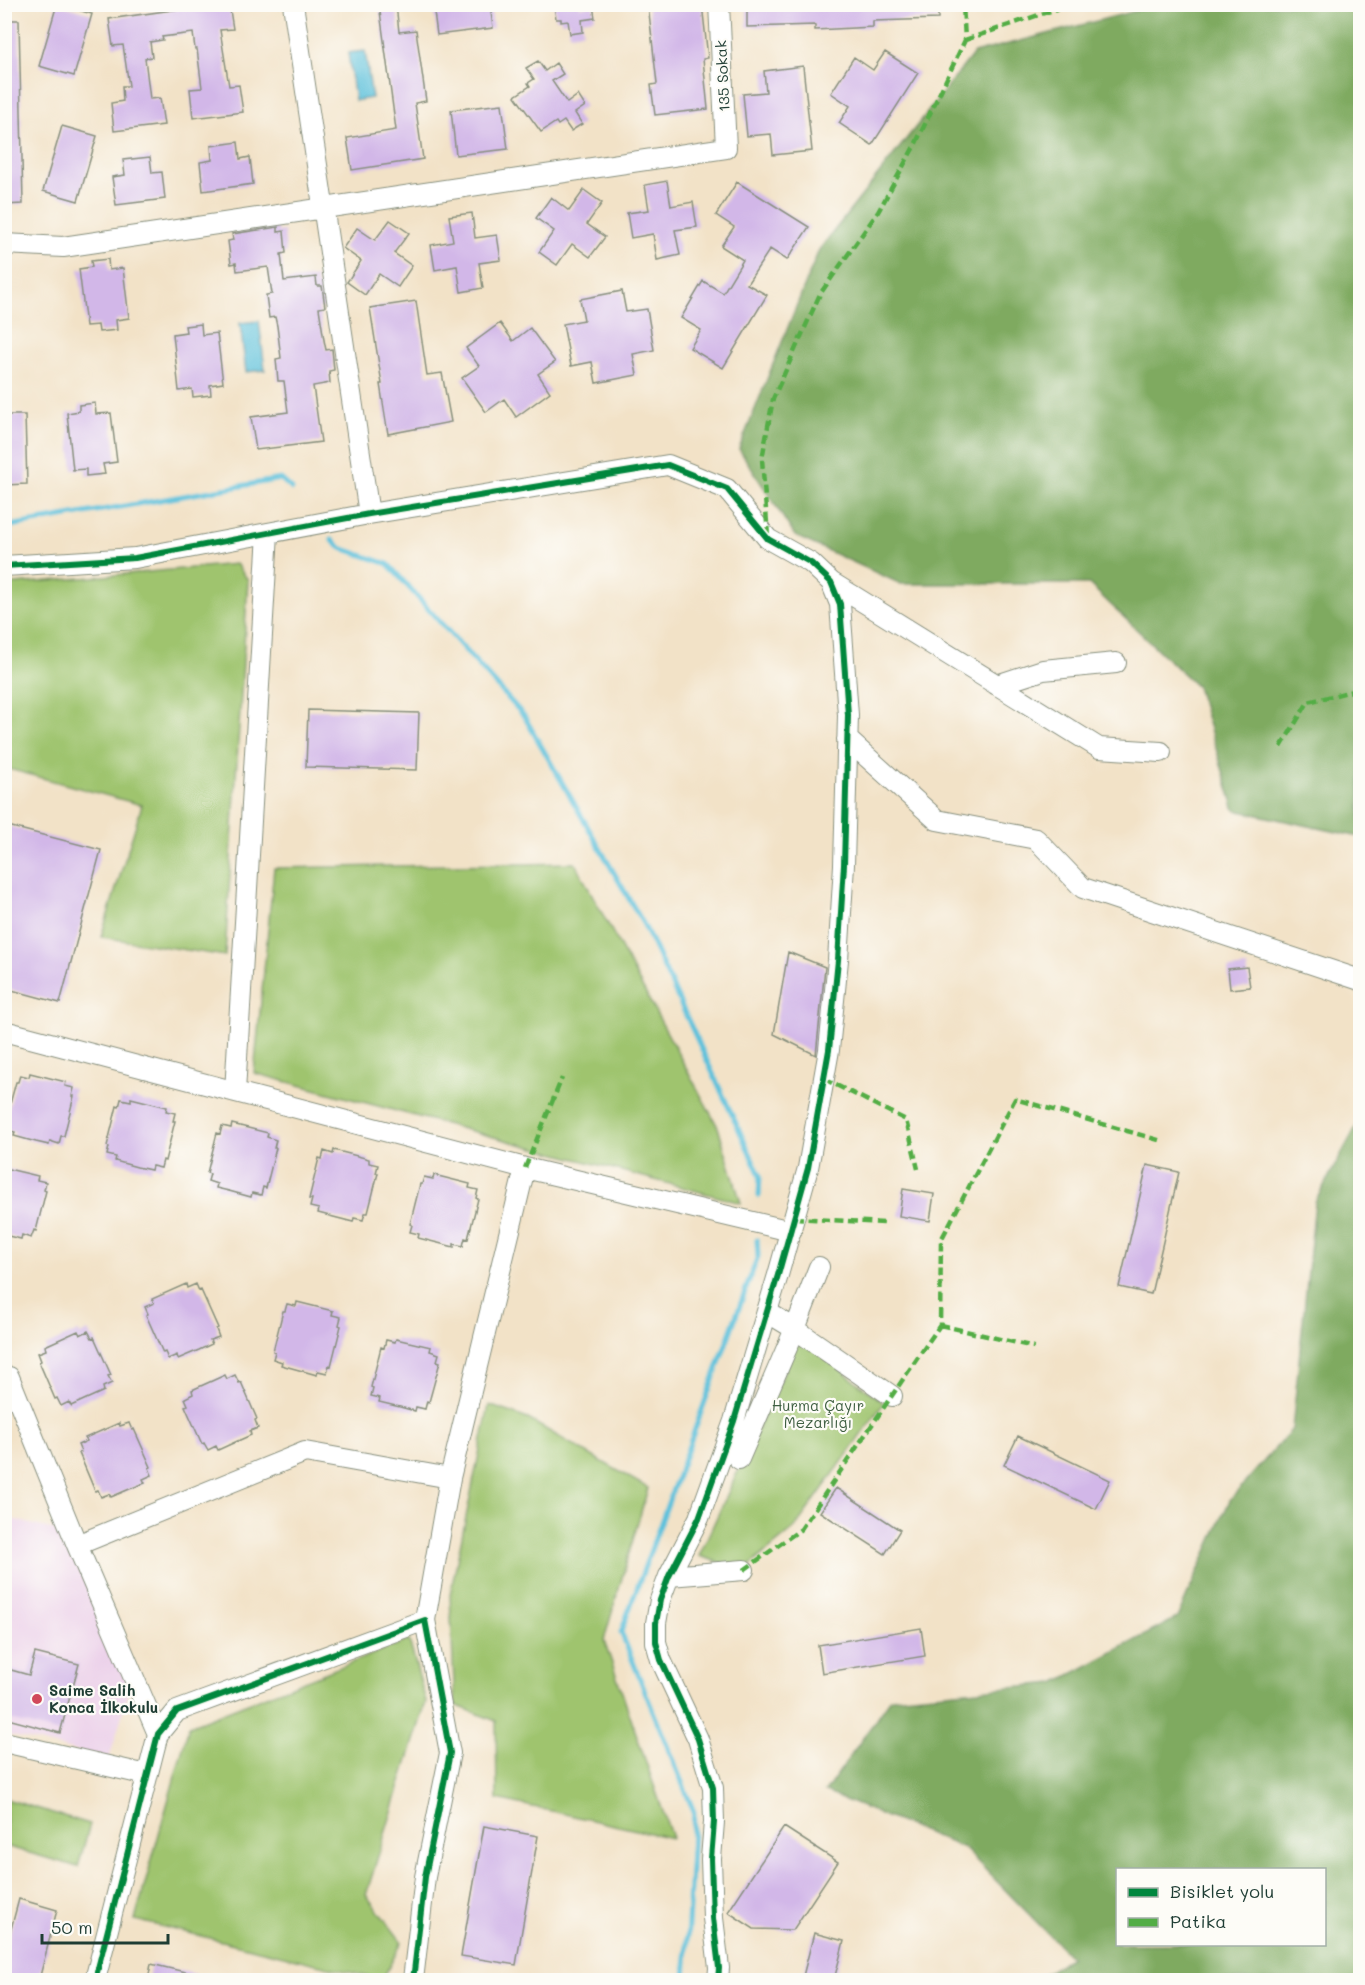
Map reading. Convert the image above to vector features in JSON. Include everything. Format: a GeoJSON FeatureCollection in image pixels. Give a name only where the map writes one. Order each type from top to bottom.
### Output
{"type":"FeatureCollection","features":[{"type":"Feature","properties":{"kind":"street"},"geometry":{"type":"LineString","coordinates":[[293,4],[369,514]]}},
{"type":"Feature","properties":{"kind":"street","name":"135 Sokak"},"geometry":{"type":"LineString","coordinates":[[324,207],[726,148],[719,4]]}},
{"type":"Feature","properties":{"kind":"street"},"geometry":{"type":"LineString","coordinates":[[4,244],[63,247],[324,207]]}},
{"type":"Feature","properties":{"kind":"street"},"geometry":{"type":"LineString","coordinates":[[4,566],[135,558],[369,514],[668,465],[727,489],[768,539],[811,563],[831,582],[1099,748],[1161,752]]}},
{"type":"Feature","properties":{"kind":"street"},"geometry":{"type":"LineString","coordinates":[[235,1092],[268,533]]}},
{"type":"Feature","properties":{"kind":"street"},"geometry":{"type":"LineString","coordinates":[[718,1980],[711,1859],[714,1822],[713,1788],[698,1739],[661,1660],[656,1642],[658,1611],[669,1576],[699,1518],[734,1421],[808,1168],[829,1050],[844,865],[848,715],[840,604],[831,582]]}},
{"type":"Feature","properties":{"kind":"street"},"geometry":{"type":"LineString","coordinates":[[998,685],[1043,670],[1116,663]]}},
{"type":"Feature","properties":{"kind":"street"},"geometry":{"type":"LineString","coordinates":[[847,739],[937,820],[1036,839],[1083,888],[1360,980]]}},
{"type":"Feature","properties":{"kind":"street"},"geometry":{"type":"LineString","coordinates":[[4,1031],[525,1168],[791,1231]]}},
{"type":"Feature","properties":{"kind":"street"},"geometry":{"type":"LineString","coordinates":[[413,1980],[425,1877],[450,1753],[425,1620],[450,1478],[525,1168]]}},
{"type":"Feature","properties":{"kind":"street"},"geometry":{"type":"LineString","coordinates":[[740,1459],[819,1268]]}},
{"type":"Feature","properties":{"kind":"street"},"geometry":{"type":"LineString","coordinates":[[767,1312],[892,1396]]}},
{"type":"Feature","properties":{"kind":"street"},"geometry":{"type":"LineString","coordinates":[[4,1376],[9,1377],[77,1545],[158,1734]]}},
{"type":"Feature","properties":{"kind":"street"},"geometry":{"type":"LineString","coordinates":[[77,1545],[306,1452],[450,1478]]}},
{"type":"Feature","properties":{"kind":"street"},"geometry":{"type":"LineString","coordinates":[[669,1576],[744,1570]]}},
{"type":"Feature","properties":{"kind":"street"},"geometry":{"type":"LineString","coordinates":[[94,1980],[158,1734],[177,1711],[425,1620]]}},
{"type":"Feature","properties":{"kind":"street"},"geometry":{"type":"LineString","coordinates":[[4,1742],[147,1775]]}},
{"type":"Feature","properties":{"kind":"shaded area"},"geometry":{"type":"Polygon","coordinates":[[[4,1517],[69,1534],[130,1688],[109,1759],[5,1734],[4,1517]]]}},
{"type":"Feature","properties":{"kind":"green space"},"geometry":{"type":"Polygon","coordinates":[[[1158,5],[1360,5],[1360,837],[1235,810],[1197,687],[1089,584],[901,584],[795,536],[739,449],[819,250],[974,53],[1158,5]]]}},
{"type":"Feature","properties":{"kind":"green space"},"geometry":{"type":"Polygon","coordinates":[[[236,564],[248,580],[225,956],[101,937],[142,805],[5,768],[5,585],[236,564]]]}},
{"type":"Feature","properties":{"kind":"green space"},"geometry":{"type":"Polygon","coordinates":[[[575,863],[718,1127],[741,1203],[254,1073],[274,868],[575,863]]]}},
{"type":"Feature","properties":{"kind":"green space"},"geometry":{"type":"Polygon","coordinates":[[[1360,1120],[1360,1980],[1035,1980],[1071,1957],[964,1848],[825,1792],[891,1698],[1055,1683],[1177,1618],[1230,1500],[1292,1429],[1315,1202],[1360,1120]]]}},
{"type":"Feature","properties":{"kind":"green space","name":"Hurma Çayır Mezarlığı"},"geometry":{"type":"Polygon","coordinates":[[[799,1338],[884,1403],[794,1529],[744,1570],[699,1556],[799,1338]]]}},
{"type":"Feature","properties":{"kind":"green space"},"geometry":{"type":"Polygon","coordinates":[[[489,1405],[528,1419],[648,1488],[604,1640],[672,1838],[497,1799],[496,1721],[455,1705],[450,1595],[489,1405]]]}},
{"type":"Feature","properties":{"kind":"green space"},"geometry":{"type":"Polygon","coordinates":[[[409,1640],[426,1702],[366,1895],[402,1942],[382,1980],[135,1920],[189,1726],[409,1640]]]}},
{"type":"Feature","properties":{"kind":"green space"},"geometry":{"type":"Polygon","coordinates":[[[6,1799],[90,1824],[78,1867],[5,1846],[6,1799]]]}},
{"type":"Feature","properties":{"kind":"water"},"geometry":{"type":"Polygon","coordinates":[[[365,51],[372,98],[355,101],[348,53],[365,51]]]}},
{"type":"Feature","properties":{"kind":"water"},"geometry":{"type":"Polygon","coordinates":[[[259,321],[265,370],[246,372],[240,323],[259,321]]]}},
{"type":"Feature","properties":{"kind":"building"},"geometry":{"type":"Polygon","coordinates":[[[57,4],[92,14],[74,76],[39,66],[57,4]]]}},
{"type":"Feature","properties":{"kind":"building"},"geometry":{"type":"Polygon","coordinates":[[[199,4],[229,4],[233,29],[220,30],[229,86],[239,85],[243,112],[193,118],[190,89],[202,88],[193,33],[162,37],[163,40],[150,42],[152,57],[145,58],[150,99],[160,98],[164,125],[114,131],[111,103],[123,101],[122,86],[129,86],[123,45],[113,46],[109,19],[199,4]]]}},
{"type":"Feature","properties":{"kind":"building"},"geometry":{"type":"Polygon","coordinates":[[[379,4],[396,4],[399,32],[416,30],[426,101],[415,103],[423,159],[352,170],[347,138],[396,130],[379,4]]]}},
{"type":"Feature","properties":{"kind":"building"},"geometry":{"type":"Polygon","coordinates":[[[433,4],[490,4],[493,28],[437,35],[433,4]]]}},
{"type":"Feature","properties":{"kind":"building"},"geometry":{"type":"Polygon","coordinates":[[[554,4],[580,4],[580,7],[593,5],[595,18],[582,20],[583,32],[570,34],[568,21],[561,22],[561,19],[556,19],[554,4]]]}},
{"type":"Feature","properties":{"kind":"building"},"geometry":{"type":"Polygon","coordinates":[[[648,4],[702,4],[708,58],[703,59],[708,109],[655,115],[651,85],[657,84],[648,4]]]}},
{"type":"Feature","properties":{"kind":"building"},"geometry":{"type":"Polygon","coordinates":[[[747,4],[938,4],[938,19],[873,21],[873,27],[815,30],[815,25],[747,27],[747,4]]]}},
{"type":"Feature","properties":{"kind":"building"},"geometry":{"type":"Polygon","coordinates":[[[4,20],[19,20],[23,204],[4,205],[4,20]]]}},
{"type":"Feature","properties":{"kind":"building"},"geometry":{"type":"Polygon","coordinates":[[[885,52],[918,73],[872,145],[839,123],[850,106],[831,93],[854,57],[873,70],[885,52]]]}},
{"type":"Feature","properties":{"kind":"building"},"geometry":{"type":"Polygon","coordinates":[[[538,61],[545,71],[556,63],[563,74],[552,81],[567,103],[578,95],[585,106],[575,113],[582,124],[571,131],[564,121],[558,125],[556,122],[541,132],[515,96],[530,86],[528,83],[534,79],[526,68],[538,61]]]}},
{"type":"Feature","properties":{"kind":"building"},"geometry":{"type":"Polygon","coordinates":[[[803,66],[812,151],[773,155],[771,134],[747,136],[743,94],[766,92],[764,71],[803,66]]]}},
{"type":"Feature","properties":{"kind":"building"},"geometry":{"type":"Polygon","coordinates":[[[502,104],[508,149],[456,155],[451,110],[502,104]]]}},
{"type":"Feature","properties":{"kind":"building"},"geometry":{"type":"Polygon","coordinates":[[[62,126],[97,136],[78,201],[43,191],[62,126]]]}},
{"type":"Feature","properties":{"kind":"building"},"geometry":{"type":"Polygon","coordinates":[[[238,142],[240,159],[250,157],[253,184],[203,191],[200,162],[212,160],[211,146],[238,142]]]}},
{"type":"Feature","properties":{"kind":"building"},"geometry":{"type":"Polygon","coordinates":[[[150,157],[152,173],[162,172],[165,199],[116,205],[112,177],[125,175],[123,160],[150,157]]]}},
{"type":"Feature","properties":{"kind":"building"},"geometry":{"type":"Polygon","coordinates":[[[667,181],[671,206],[693,202],[697,227],[675,230],[680,255],[657,260],[653,234],[631,238],[627,213],[649,210],[645,185],[667,181]]]}},
{"type":"Feature","properties":{"kind":"building"},"geometry":{"type":"Polygon","coordinates":[[[737,182],[809,227],[787,260],[770,249],[747,284],[767,295],[723,368],[690,348],[701,330],[681,318],[703,281],[723,293],[743,260],[721,246],[734,227],[716,215],[737,182]]]}},
{"type":"Feature","properties":{"kind":"building"},"geometry":{"type":"Polygon","coordinates":[[[584,190],[602,203],[587,224],[605,237],[590,257],[572,244],[557,265],[539,252],[554,231],[536,218],[551,197],[569,211],[584,190]]]}},
{"type":"Feature","properties":{"kind":"building"},"geometry":{"type":"Polygon","coordinates":[[[472,213],[475,238],[497,235],[501,260],[479,263],[483,288],[461,292],[457,266],[435,270],[431,245],[453,241],[449,216],[472,213]]]}},
{"type":"Feature","properties":{"kind":"building"},"geometry":{"type":"Polygon","coordinates":[[[390,220],[409,233],[394,253],[412,266],[398,287],[379,274],[365,295],[347,282],[361,261],[343,248],[357,228],[375,240],[390,220]]]}},
{"type":"Feature","properties":{"kind":"building"},"geometry":{"type":"Polygon","coordinates":[[[278,227],[278,232],[284,231],[286,253],[281,254],[284,281],[316,277],[317,286],[322,286],[325,307],[319,308],[326,350],[332,349],[334,370],[329,371],[330,383],[313,386],[321,442],[256,450],[251,417],[288,412],[284,381],[278,381],[276,359],[281,358],[277,326],[275,317],[269,318],[266,295],[272,294],[268,267],[237,271],[236,263],[231,264],[228,241],[233,240],[232,234],[278,227]]]}},
{"type":"Feature","properties":{"kind":"building"},"geometry":{"type":"Polygon","coordinates":[[[108,259],[109,270],[123,268],[129,318],[116,320],[117,330],[99,332],[98,325],[86,326],[79,269],[92,267],[91,261],[108,259]]]}},
{"type":"Feature","properties":{"kind":"building"},"geometry":{"type":"Polygon","coordinates":[[[622,291],[626,312],[647,309],[654,350],[633,354],[637,375],[596,383],[592,362],[571,366],[563,324],[584,320],[580,299],[622,291]]]}},
{"type":"Feature","properties":{"kind":"building"},"geometry":{"type":"Polygon","coordinates":[[[416,301],[427,375],[442,373],[451,422],[388,434],[370,308],[416,301]]]}},
{"type":"Feature","properties":{"kind":"building"},"geometry":{"type":"Polygon","coordinates":[[[500,323],[513,341],[530,328],[555,362],[538,374],[550,392],[516,417],[504,399],[486,412],[462,378],[479,366],[466,348],[500,323]]]}},
{"type":"Feature","properties":{"kind":"building"},"geometry":{"type":"Polygon","coordinates":[[[201,324],[202,335],[217,333],[223,383],[210,385],[211,395],[193,397],[192,389],[179,391],[173,334],[186,332],[185,326],[201,324]]]}},
{"type":"Feature","properties":{"kind":"building"},"geometry":{"type":"Polygon","coordinates":[[[95,403],[96,414],[111,413],[117,462],[103,464],[105,474],[86,476],[86,469],[73,470],[67,413],[79,411],[79,405],[95,403]]]}},
{"type":"Feature","properties":{"kind":"building"},"geometry":{"type":"Polygon","coordinates":[[[4,415],[25,415],[27,484],[4,485],[4,415]]]}},
{"type":"Feature","properties":{"kind":"building"},"geometry":{"type":"Polygon","coordinates":[[[308,710],[419,713],[417,770],[306,767],[308,710]]]}},
{"type":"Feature","properties":{"kind":"building"},"geometry":{"type":"Polygon","coordinates":[[[4,825],[101,850],[60,1003],[4,988],[4,825]]]}},
{"type":"Feature","properties":{"kind":"building"},"geometry":{"type":"Polygon","coordinates":[[[788,952],[825,967],[816,1055],[774,1034],[788,952]]]}},
{"type":"Feature","properties":{"kind":"building"},"geometry":{"type":"Polygon","coordinates":[[[1247,967],[1250,987],[1230,989],[1228,969],[1247,967]]]}},
{"type":"Feature","properties":{"kind":"building"},"geometry":{"type":"Polygon","coordinates":[[[30,1073],[66,1082],[65,1086],[74,1088],[64,1136],[61,1136],[59,1144],[50,1141],[49,1145],[36,1142],[14,1136],[15,1132],[6,1130],[8,1122],[5,1122],[16,1082],[20,1075],[29,1077],[30,1073]]]}},
{"type":"Feature","properties":{"kind":"building"},"geometry":{"type":"Polygon","coordinates":[[[131,1098],[167,1107],[166,1111],[175,1113],[165,1161],[163,1160],[161,1168],[152,1166],[151,1170],[137,1167],[115,1161],[116,1157],[107,1155],[117,1106],[119,1107],[121,1099],[131,1101],[131,1098]]]}},
{"type":"Feature","properties":{"kind":"building"},"geometry":{"type":"Polygon","coordinates":[[[232,1124],[268,1133],[267,1137],[276,1140],[266,1188],[263,1187],[261,1195],[252,1193],[251,1197],[216,1188],[217,1184],[208,1181],[210,1174],[207,1173],[217,1133],[220,1134],[222,1126],[231,1128],[232,1124]]]}},
{"type":"Feature","properties":{"kind":"building"},"geometry":{"type":"Polygon","coordinates":[[[334,1150],[369,1159],[369,1163],[378,1165],[368,1213],[365,1213],[363,1220],[354,1218],[353,1222],[318,1213],[319,1209],[310,1207],[312,1199],[309,1199],[319,1158],[322,1159],[324,1151],[333,1154],[334,1150]]]}},
{"type":"Feature","properties":{"kind":"building"},"geometry":{"type":"Polygon","coordinates":[[[1147,1165],[1179,1172],[1151,1294],[1119,1287],[1147,1165]]]}},
{"type":"Feature","properties":{"kind":"building"},"geometry":{"type":"Polygon","coordinates":[[[4,1168],[38,1176],[37,1180],[46,1182],[36,1231],[34,1230],[31,1238],[22,1235],[21,1239],[8,1236],[9,1232],[4,1231],[4,1168]]]}},
{"type":"Feature","properties":{"kind":"building"},"geometry":{"type":"Polygon","coordinates":[[[434,1175],[470,1184],[469,1188],[478,1190],[468,1239],[465,1238],[463,1246],[454,1244],[454,1247],[418,1238],[419,1234],[410,1232],[420,1184],[424,1177],[433,1179],[434,1175]]]}},
{"type":"Feature","properties":{"kind":"building"},"geometry":{"type":"Polygon","coordinates":[[[903,1189],[934,1194],[930,1221],[899,1216],[903,1189]]]}},
{"type":"Feature","properties":{"kind":"building"},"geometry":{"type":"Polygon","coordinates":[[[186,1284],[187,1288],[196,1284],[199,1291],[201,1290],[218,1328],[216,1329],[219,1337],[210,1340],[212,1344],[199,1350],[178,1359],[177,1355],[168,1359],[146,1315],[148,1314],[145,1307],[154,1303],[152,1299],[186,1284]]]}},
{"type":"Feature","properties":{"kind":"building"},"geometry":{"type":"Polygon","coordinates":[[[297,1302],[333,1311],[332,1315],[341,1317],[331,1366],[329,1365],[327,1373],[318,1371],[317,1375],[281,1365],[282,1362],[273,1359],[283,1311],[287,1304],[296,1306],[297,1302]]]}},
{"type":"Feature","properties":{"kind":"building"},"geometry":{"type":"Polygon","coordinates":[[[78,1331],[80,1335],[88,1331],[92,1338],[94,1337],[111,1375],[108,1376],[112,1383],[103,1387],[104,1391],[71,1406],[69,1402],[61,1406],[57,1398],[55,1399],[39,1362],[41,1361],[38,1353],[46,1350],[45,1346],[78,1331]]]}},
{"type":"Feature","properties":{"kind":"building"},"geometry":{"type":"Polygon","coordinates":[[[396,1339],[431,1347],[430,1351],[439,1354],[437,1361],[440,1362],[425,1409],[416,1407],[415,1411],[379,1402],[380,1398],[371,1396],[381,1347],[384,1348],[386,1340],[395,1342],[396,1339]]]}},
{"type":"Feature","properties":{"kind":"building"},"geometry":{"type":"Polygon","coordinates":[[[225,1375],[227,1379],[235,1375],[239,1383],[241,1382],[257,1419],[255,1420],[258,1428],[250,1431],[251,1435],[218,1450],[216,1446],[208,1450],[204,1443],[202,1444],[185,1406],[188,1405],[185,1398],[193,1394],[192,1390],[225,1375]]]}},
{"type":"Feature","properties":{"kind":"building"},"geometry":{"type":"Polygon","coordinates":[[[119,1423],[120,1426],[129,1423],[132,1430],[134,1429],[151,1467],[149,1468],[152,1475],[143,1479],[145,1483],[111,1497],[109,1494],[101,1497],[98,1490],[95,1491],[79,1453],[81,1452],[78,1445],[87,1441],[85,1438],[119,1423]]]}},
{"type":"Feature","properties":{"kind":"building"},"geometry":{"type":"Polygon","coordinates":[[[1018,1436],[1110,1480],[1096,1509],[1004,1465],[1018,1436]]]}},
{"type":"Feature","properties":{"kind":"building"},"geometry":{"type":"Polygon","coordinates":[[[836,1488],[900,1530],[885,1554],[820,1512],[836,1488]]]}},
{"type":"Feature","properties":{"kind":"building"},"geometry":{"type":"Polygon","coordinates":[[[921,1628],[925,1656],[822,1673],[818,1645],[921,1628]]]}},
{"type":"Feature","properties":{"kind":"building","name":"Saime Salih Konca İlkokulu"},"geometry":{"type":"Polygon","coordinates":[[[35,1653],[79,1664],[60,1733],[4,1718],[4,1668],[29,1675],[35,1653]]]}},
{"type":"Feature","properties":{"kind":"building"},"geometry":{"type":"Polygon","coordinates":[[[484,1826],[538,1836],[516,1965],[461,1956],[484,1826]]]}},
{"type":"Feature","properties":{"kind":"building"},"geometry":{"type":"Polygon","coordinates":[[[784,1827],[838,1862],[793,1930],[754,1929],[728,1912],[784,1827]]]}},
{"type":"Feature","properties":{"kind":"building"},"geometry":{"type":"Polygon","coordinates":[[[19,1899],[57,1910],[39,1980],[4,1980],[4,1955],[19,1899]]]}},
{"type":"Feature","properties":{"kind":"building"},"geometry":{"type":"Polygon","coordinates":[[[814,1933],[844,1941],[834,1980],[802,1980],[814,1933]]]}},
{"type":"Feature","properties":{"kind":"building"},"geometry":{"type":"Polygon","coordinates":[[[151,1964],[198,1975],[198,1980],[148,1980],[151,1964]]]}},
{"type":"Feature","properties":{"kind":"waterway"},"geometry":{"type":"LineString","coordinates":[[4,527],[281,479],[292,489]]}},
{"type":"Feature","properties":{"kind":"waterway"},"geometry":{"type":"LineString","coordinates":[[332,540],[341,548],[388,564],[524,716],[644,925],[760,1175],[759,1196]]}},
{"type":"Feature","properties":{"kind":"waterway"},"geometry":{"type":"LineString","coordinates":[[685,1980],[694,1812],[621,1632],[758,1256],[757,1240]]}},
{"type":"Feature","properties":{"kind":"marked path"},"geometry":{"type":"LineString","coordinates":[[768,536],[762,459],[773,399],[820,294],[878,212],[916,143],[965,40],[963,4]]}},
{"type":"Feature","properties":{"kind":"marked path"},"geometry":{"type":"LineString","coordinates":[[965,40],[1071,4]]}},
{"type":"Feature","properties":{"kind":"marked path"},"geometry":{"type":"LineString","coordinates":[[1281,747],[1308,702],[1360,689]]}},
{"type":"Feature","properties":{"kind":"marked path"},"geometry":{"type":"LineString","coordinates":[[525,1168],[562,1078]]}},
{"type":"Feature","properties":{"kind":"marked path"},"geometry":{"type":"LineString","coordinates":[[824,1079],[906,1120],[918,1169]]}},
{"type":"Feature","properties":{"kind":"marked path"},"geometry":{"type":"LineString","coordinates":[[744,1570],[801,1529],[940,1325],[941,1240],[1015,1099],[1162,1141]]}},
{"type":"Feature","properties":{"kind":"marked path"},"geometry":{"type":"LineString","coordinates":[[794,1218],[885,1223]]}},
{"type":"Feature","properties":{"kind":"marked path"},"geometry":{"type":"LineString","coordinates":[[940,1325],[1034,1347]]}},
{"type":"Feature","properties":{"kind":"cycle path"},"geometry":{"type":"LineString","coordinates":[[4,566],[135,558],[369,514],[668,465],[727,489],[768,539],[811,563],[831,582],[840,604],[848,715],[844,865],[829,1050],[808,1168],[734,1421],[699,1518],[669,1576],[660,1600],[656,1623],[656,1642],[661,1660],[698,1739],[713,1788],[714,1822],[711,1859],[718,1980]]}},
{"type":"Feature","properties":{"kind":"cycle path"},"geometry":{"type":"LineString","coordinates":[[95,1980],[158,1734],[177,1711],[425,1620],[450,1753],[425,1877],[413,1980]]}},
{"type":"Feature","properties":{"kind":"place","name":"Saime Salih Konca İlkokulu"},"geometry":{"type":"Point","coordinates":[37,1699]}}]}
